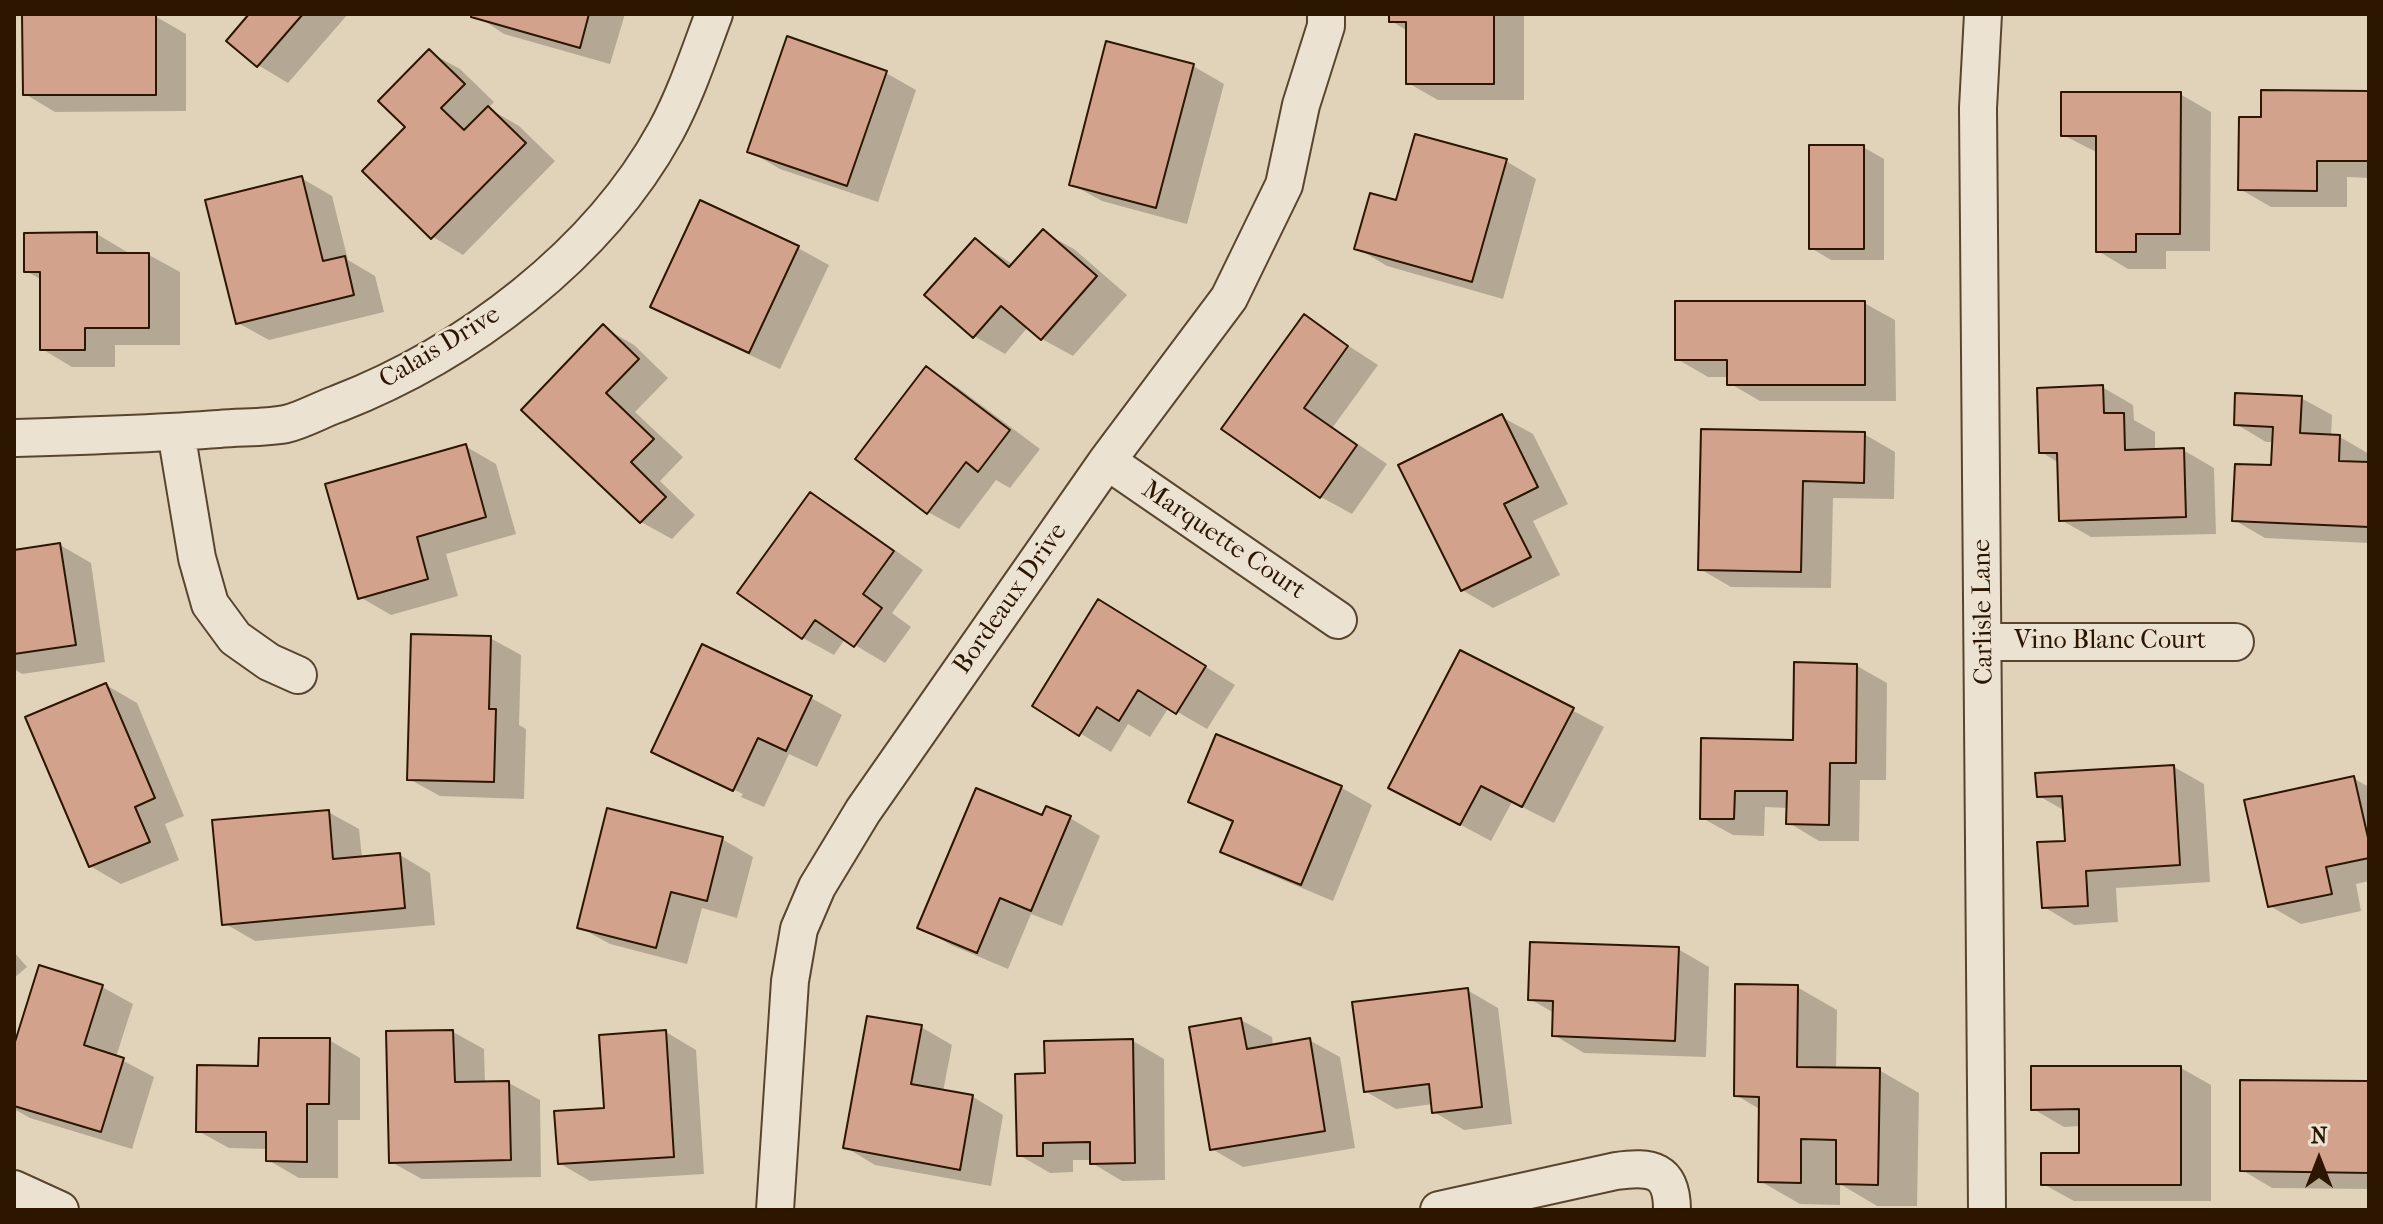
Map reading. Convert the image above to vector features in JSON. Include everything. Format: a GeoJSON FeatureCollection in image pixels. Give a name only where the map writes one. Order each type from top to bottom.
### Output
{"type":"FeatureCollection","features":[{"type":"Feature","properties":{"kind":"street","name":"Calais Drive"},"geometry":{"type":"LineString","coordinates":[[14,438],[286,424],[366,393],[421,366],[522,296],[592,232],[631,183],[665,132],[689,81],[714,14]]}},
{"type":"Feature","properties":{"kind":"street","name":"Bordeaux Drive"},"geometry":{"type":"LineString","coordinates":[[775,1210],[790,981],[799,929],[817,887],[863,811],[1107,461],[1229,298],[1284,185],[1301,105],[1326,26],[1326,14]]}},
{"type":"Feature","properties":{"kind":"street","name":"Carlisle Lane"},"geometry":{"type":"LineString","coordinates":[[1983,14],[1978,108],[1987,1210]]}},
{"type":"Feature","properties":{"kind":"street"},"geometry":{"type":"LineString","coordinates":[[176,432],[197,558],[210,604],[235,638],[269,662],[298,675]]}},
{"type":"Feature","properties":{"kind":"street","name":"Marquette Court"},"geometry":{"type":"LineString","coordinates":[[1107,461],[1338,620]]}},
{"type":"Feature","properties":{"kind":"street","name":"Vino Blanc Court"},"geometry":{"type":"LineString","coordinates":[[1984,642],[2235,642]]}},
{"type":"Feature","properties":{"kind":"street"},"geometry":{"type":"LineString","coordinates":[[1439,1210],[1643,1167],[1659,1175],[1672,1191],[1672,1210]]}},
{"type":"Feature","properties":{"kind":"street"},"geometry":{"type":"LineString","coordinates":[[14,1189],[60,1210]]}},
{"type":"Feature","properties":{"kind":"building"},"geometry":{"type":"Polygon","coordinates":[[[22,14],[156,14],[156,95],[23,95],[22,14]]]}},
{"type":"Feature","properties":{"kind":"building"},"geometry":{"type":"Polygon","coordinates":[[[249,14],[303,14],[257,67],[226,41],[249,14]]]}},
{"type":"Feature","properties":{"kind":"building"},"geometry":{"type":"Polygon","coordinates":[[[472,14],[589,14],[580,48],[471,17],[472,14]]]}},
{"type":"Feature","properties":{"kind":"building"},"geometry":{"type":"Polygon","coordinates":[[[1389,14],[1494,14],[1494,84],[1406,84],[1406,22],[1389,22],[1389,14]]]}},
{"type":"Feature","properties":{"kind":"building"},"geometry":{"type":"Polygon","coordinates":[[[787,36],[887,71],[847,186],[747,152],[787,36]]]}},
{"type":"Feature","properties":{"kind":"building"},"geometry":{"type":"Polygon","coordinates":[[[1106,41],[1194,64],[1156,208],[1069,185],[1106,41]]]}},
{"type":"Feature","properties":{"kind":"building"},"geometry":{"type":"Polygon","coordinates":[[[429,49],[465,84],[441,108],[464,130],[488,106],[526,143],[431,239],[362,171],[405,127],[378,101],[429,49]]]}},
{"type":"Feature","properties":{"kind":"building"},"geometry":{"type":"Polygon","coordinates":[[[2261,90],[2369,91],[2369,161],[2317,161],[2317,191],[2238,190],[2239,117],[2261,117],[2261,90]]]}},
{"type":"Feature","properties":{"kind":"building"},"geometry":{"type":"Polygon","coordinates":[[[2061,92],[2181,92],[2180,234],[2136,234],[2136,252],[2096,252],[2096,136],[2061,136],[2061,92]]]}},
{"type":"Feature","properties":{"kind":"building"},"geometry":{"type":"Polygon","coordinates":[[[1415,134],[1507,159],[1472,282],[1354,249],[1370,193],[1396,200],[1415,134]]]}},
{"type":"Feature","properties":{"kind":"building"},"geometry":{"type":"Polygon","coordinates":[[[1809,145],[1864,145],[1864,249],[1809,249],[1809,145]]]}},
{"type":"Feature","properties":{"kind":"building"},"geometry":{"type":"Polygon","coordinates":[[[302,176],[323,261],[345,256],[354,295],[236,324],[205,200],[302,176]]]}},
{"type":"Feature","properties":{"kind":"building"},"geometry":{"type":"Polygon","coordinates":[[[700,200],[799,246],[749,353],[650,307],[700,200]]]}},
{"type":"Feature","properties":{"kind":"building"},"geometry":{"type":"Polygon","coordinates":[[[1043,229],[1097,276],[1041,340],[1001,306],[973,338],[924,295],[975,238],[1009,267],[1043,229]]]}},
{"type":"Feature","properties":{"kind":"building"},"geometry":{"type":"Polygon","coordinates":[[[97,232],[97,253],[149,253],[149,328],[85,328],[85,350],[40,350],[40,272],[24,272],[24,233],[97,232]]]}},
{"type":"Feature","properties":{"kind":"building"},"geometry":{"type":"Polygon","coordinates":[[[1675,301],[1865,301],[1865,385],[1727,385],[1727,360],[1675,360],[1675,301]]]}},
{"type":"Feature","properties":{"kind":"building"},"geometry":{"type":"Polygon","coordinates":[[[1304,314],[1348,346],[1304,408],[1357,445],[1320,498],[1221,429],[1304,314]]]}},
{"type":"Feature","properties":{"kind":"building"},"geometry":{"type":"Polygon","coordinates":[[[603,324],[639,359],[606,393],[654,439],[631,462],[666,497],[640,523],[521,410],[603,324]]]}},
{"type":"Feature","properties":{"kind":"building"},"geometry":{"type":"Polygon","coordinates":[[[926,366],[1010,430],[978,472],[966,462],[927,514],[855,459],[926,366]]]}},
{"type":"Feature","properties":{"kind":"building"},"geometry":{"type":"Polygon","coordinates":[[[2103,385],[2104,413],[2124,413],[2125,450],[2184,448],[2186,517],[2059,521],[2057,453],[2039,453],[2037,388],[2103,385]]]}},
{"type":"Feature","properties":{"kind":"building"},"geometry":{"type":"Polygon","coordinates":[[[2235,393],[2302,396],[2300,433],[2340,435],[2339,461],[2369,462],[2369,527],[2232,521],[2235,464],[2271,465],[2273,427],[2234,425],[2235,393]]]}},
{"type":"Feature","properties":{"kind":"building"},"geometry":{"type":"Polygon","coordinates":[[[1502,414],[1538,487],[1504,504],[1531,557],[1461,591],[1398,465],[1502,414]]]}},
{"type":"Feature","properties":{"kind":"building"},"geometry":{"type":"Polygon","coordinates":[[[1701,429],[1865,432],[1864,483],[1803,481],[1801,572],[1698,570],[1701,429]]]}},
{"type":"Feature","properties":{"kind":"building"},"geometry":{"type":"Polygon","coordinates":[[[466,444],[486,517],[417,537],[428,579],[358,599],[325,484],[466,444]]]}},
{"type":"Feature","properties":{"kind":"building"},"geometry":{"type":"Polygon","coordinates":[[[810,492],[894,551],[863,594],[882,608],[854,647],[815,620],[802,639],[737,593],[810,492]]]}},
{"type":"Feature","properties":{"kind":"building"},"geometry":{"type":"Polygon","coordinates":[[[60,543],[76,645],[14,654],[14,550],[60,543]]]}},
{"type":"Feature","properties":{"kind":"building"},"geometry":{"type":"Polygon","coordinates":[[[1098,599],[1206,666],[1176,714],[1138,690],[1119,721],[1097,707],[1079,736],[1032,706],[1098,599]]]}},
{"type":"Feature","properties":{"kind":"building"},"geometry":{"type":"Polygon","coordinates":[[[411,634],[491,636],[489,709],[496,709],[494,782],[407,780],[411,634]]]}},
{"type":"Feature","properties":{"kind":"building"},"geometry":{"type":"Polygon","coordinates":[[[702,644],[812,696],[786,751],[758,738],[733,791],[651,752],[702,644]]]}},
{"type":"Feature","properties":{"kind":"building"},"geometry":{"type":"Polygon","coordinates":[[[1460,650],[1574,708],[1522,807],[1481,786],[1460,825],[1388,788],[1460,650]]]}},
{"type":"Feature","properties":{"kind":"building"},"geometry":{"type":"Polygon","coordinates":[[[1794,662],[1857,664],[1856,763],[1830,763],[1829,825],[1786,824],[1787,791],[1735,791],[1734,819],[1700,819],[1701,738],[1793,740],[1794,662]]]}},
{"type":"Feature","properties":{"kind":"building"},"geometry":{"type":"Polygon","coordinates":[[[106,683],[155,798],[135,807],[150,842],[89,867],[25,717],[106,683]]]}},
{"type":"Feature","properties":{"kind":"building"},"geometry":{"type":"Polygon","coordinates":[[[1216,734],[1342,786],[1301,885],[1220,852],[1233,821],[1188,802],[1216,734]]]}},
{"type":"Feature","properties":{"kind":"building"},"geometry":{"type":"Polygon","coordinates":[[[2174,765],[2180,865],[2086,871],[2088,906],[2042,908],[2037,842],[2065,841],[2062,796],[2037,797],[2035,773],[2174,765]]]}},
{"type":"Feature","properties":{"kind":"building"},"geometry":{"type":"Polygon","coordinates":[[[2354,776],[2369,842],[2369,858],[2326,867],[2332,894],[2268,907],[2244,800],[2354,776]]]}},
{"type":"Feature","properties":{"kind":"building"},"geometry":{"type":"Polygon","coordinates":[[[976,788],[1042,815],[1046,806],[1071,816],[1031,911],[1000,898],[977,953],[917,928],[976,788]]]}},
{"type":"Feature","properties":{"kind":"building"},"geometry":{"type":"Polygon","coordinates":[[[607,808],[723,837],[707,901],[671,892],[656,948],[577,928],[607,808]]]}},
{"type":"Feature","properties":{"kind":"building"},"geometry":{"type":"Polygon","coordinates":[[[329,810],[333,859],[400,853],[405,908],[222,925],[212,820],[329,810]]]}},
{"type":"Feature","properties":{"kind":"building"},"geometry":{"type":"Polygon","coordinates":[[[1530,942],[1679,947],[1675,1041],[1552,1036],[1553,1001],[1528,1000],[1530,942]]]}},
{"type":"Feature","properties":{"kind":"building"},"geometry":{"type":"Polygon","coordinates":[[[39,965],[103,985],[84,1045],[124,1058],[101,1132],[14,1106],[14,1045],[39,965]]]}},
{"type":"Feature","properties":{"kind":"building"},"geometry":{"type":"Polygon","coordinates":[[[1735,984],[1798,985],[1797,1067],[1880,1068],[1878,1185],[1836,1184],[1836,1140],[1801,1139],[1801,1183],[1758,1182],[1759,1097],[1734,1096],[1735,984]]]}},
{"type":"Feature","properties":{"kind":"building"},"geometry":{"type":"Polygon","coordinates":[[[1468,988],[1482,1107],[1432,1113],[1429,1084],[1364,1092],[1352,1002],[1468,988]]]}},
{"type":"Feature","properties":{"kind":"building"},"geometry":{"type":"Polygon","coordinates":[[[867,1016],[922,1025],[911,1084],[973,1095],[960,1170],[843,1148],[867,1016]]]}},
{"type":"Feature","properties":{"kind":"building"},"geometry":{"type":"Polygon","coordinates":[[[1241,1018],[1247,1049],[1310,1038],[1325,1131],[1210,1150],[1189,1027],[1241,1018]]]}},
{"type":"Feature","properties":{"kind":"building"},"geometry":{"type":"Polygon","coordinates":[[[453,1030],[455,1082],[509,1081],[511,1160],[389,1163],[386,1031],[453,1030]]]}},
{"type":"Feature","properties":{"kind":"building"},"geometry":{"type":"Polygon","coordinates":[[[666,1030],[674,1157],[558,1164],[554,1111],[604,1108],[599,1035],[666,1030]]]}},
{"type":"Feature","properties":{"kind":"building"},"geometry":{"type":"Polygon","coordinates":[[[259,1038],[330,1038],[329,1104],[307,1104],[307,1162],[266,1161],[266,1132],[196,1132],[197,1065],[258,1066],[259,1038]]]}},
{"type":"Feature","properties":{"kind":"building"},"geometry":{"type":"Polygon","coordinates":[[[1133,1039],[1135,1163],[1090,1164],[1090,1142],[1043,1143],[1043,1156],[1017,1156],[1015,1074],[1045,1073],[1044,1041],[1133,1039]]]}},
{"type":"Feature","properties":{"kind":"building"},"geometry":{"type":"Polygon","coordinates":[[[2031,1066],[2181,1066],[2181,1185],[2041,1185],[2041,1153],[2079,1153],[2079,1109],[2031,1110],[2031,1066]]]}},
{"type":"Feature","properties":{"kind":"building"},"geometry":{"type":"Polygon","coordinates":[[[2240,1080],[2369,1081],[2369,1173],[2240,1171],[2240,1080]]]}}]}
